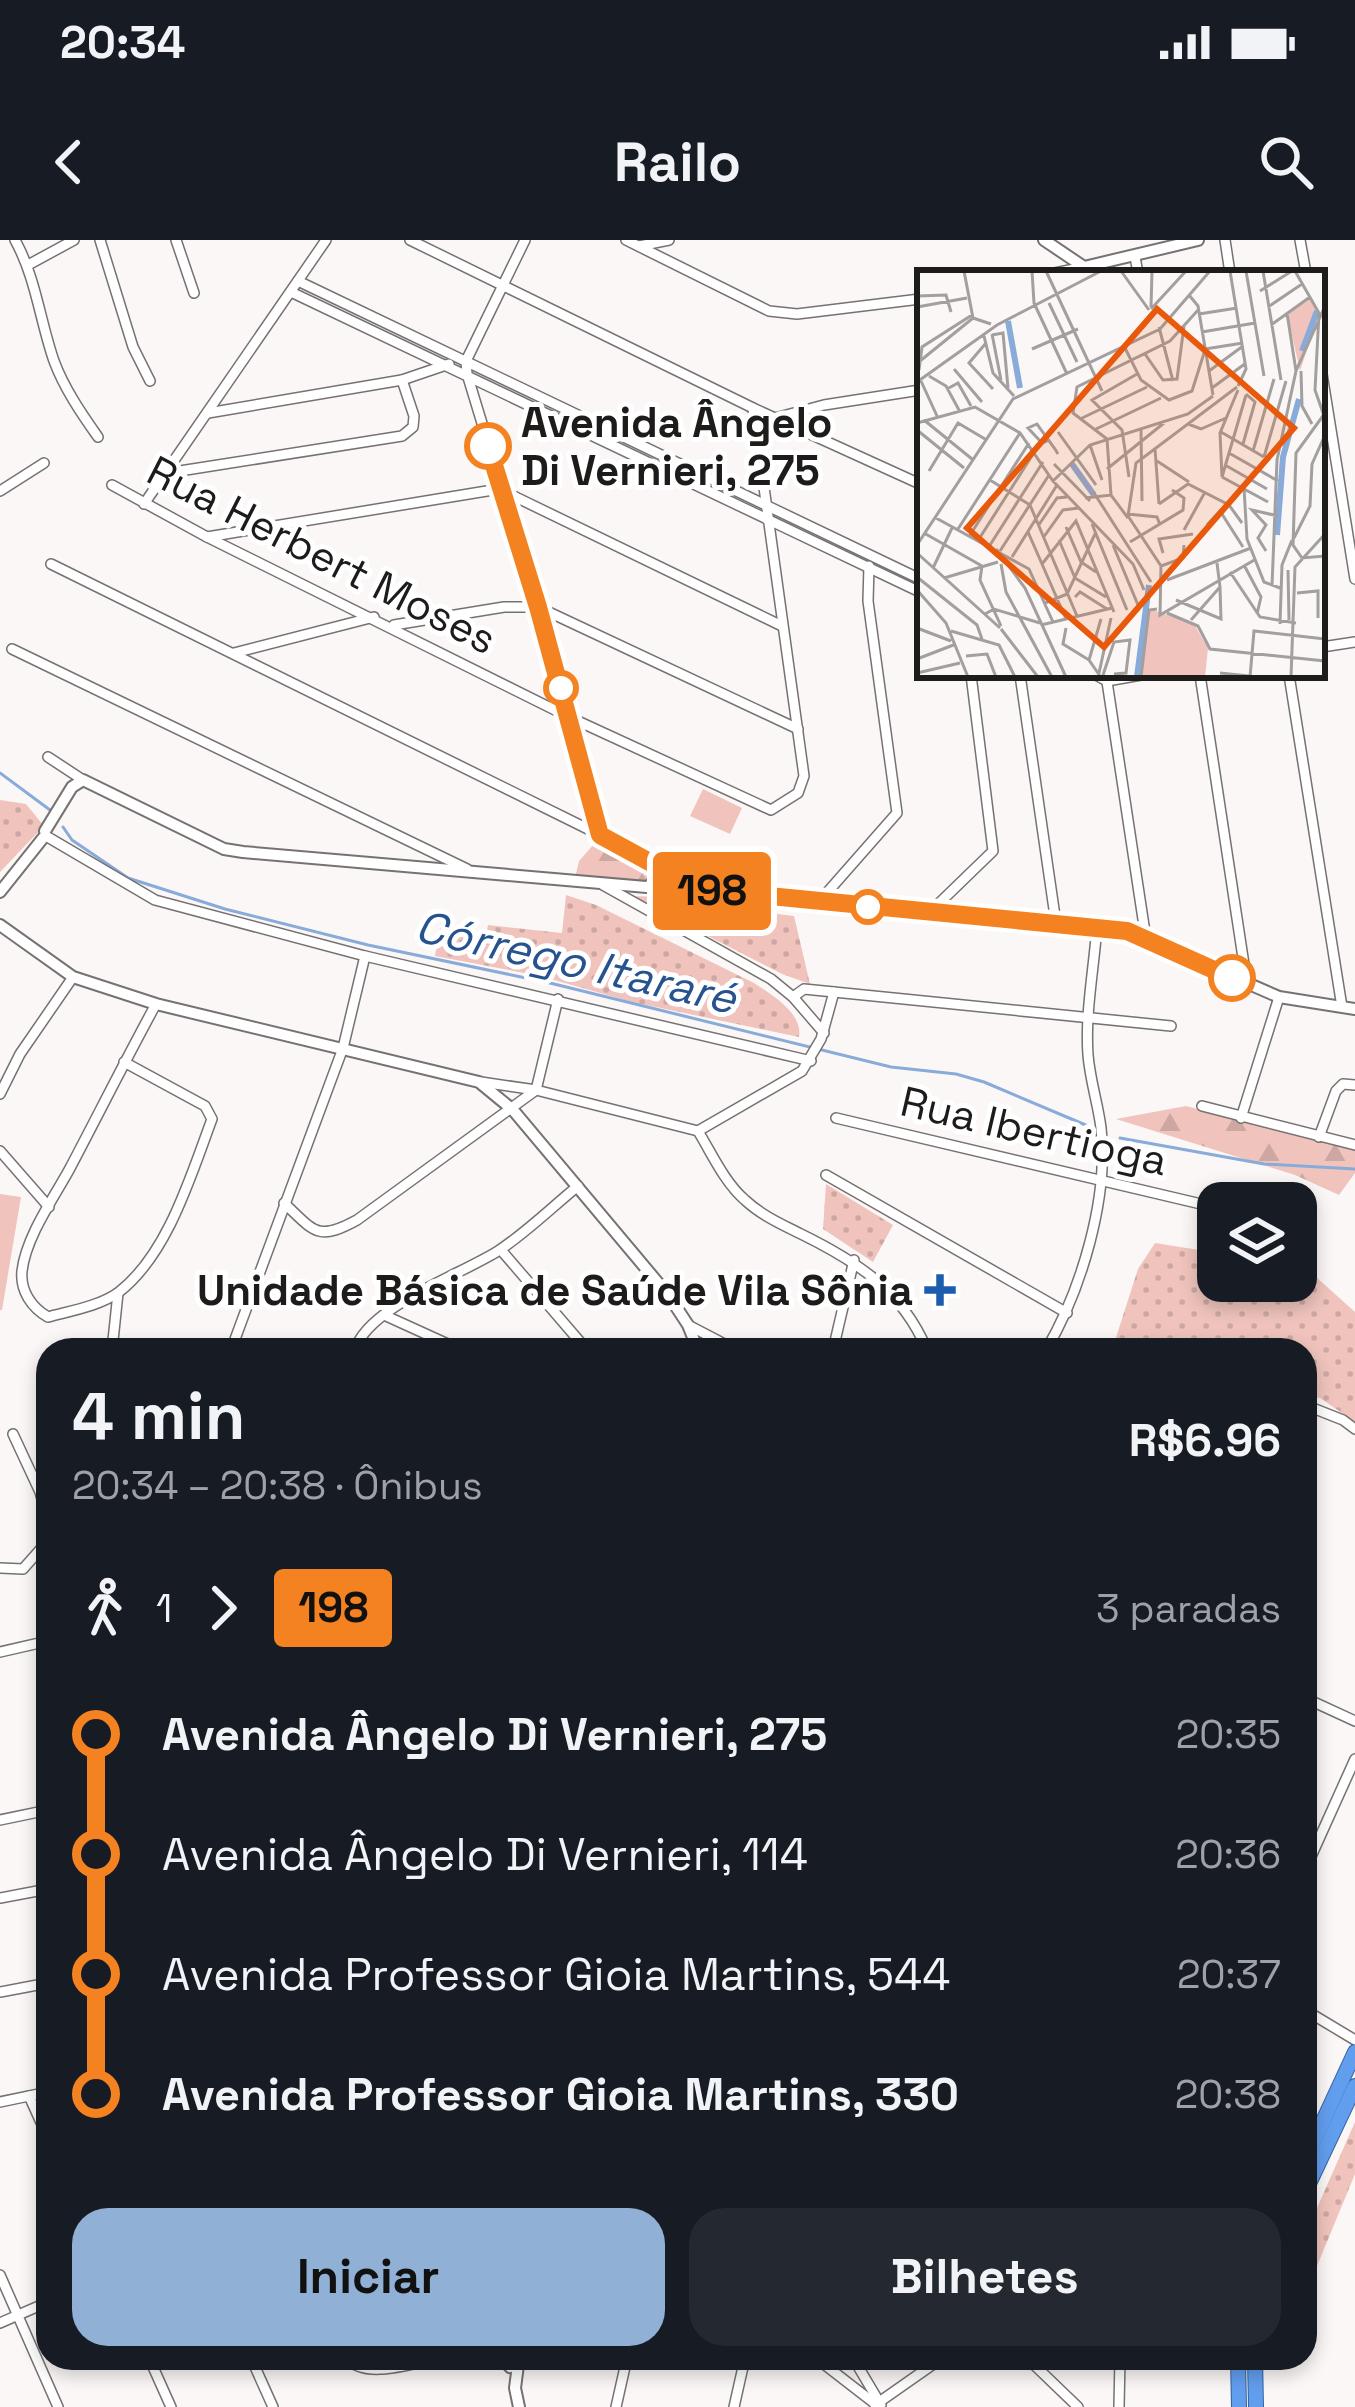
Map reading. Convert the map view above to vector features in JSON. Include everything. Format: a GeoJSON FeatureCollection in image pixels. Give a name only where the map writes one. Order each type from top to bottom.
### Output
{"type":"FeatureCollection","features":[{"type":"Feature","properties":{"kind":"highway"},"geometry":{"type":"LineString","coordinates":[[1317,2134],[1355,2052]]}},
{"type":"Feature","properties":{"kind":"highway"},"geometry":{"type":"LineString","coordinates":[[1317,2167],[1355,2086]]}},
{"type":"Feature","properties":{"kind":"highway"},"geometry":{"type":"LineString","coordinates":[[1238,2370],[1238,2407]]}},
{"type":"Feature","properties":{"kind":"highway"},"geometry":{"type":"LineString","coordinates":[[1256,2370],[1256,2407]]}},
{"type":"Feature","properties":{"kind":"street"},"geometry":{"type":"LineString","coordinates":[[15,240],[28,265],[55,363],[98,437]]}},
{"type":"Feature","properties":{"kind":"street"},"geometry":{"type":"LineString","coordinates":[[28,265],[74,240]]}},
{"type":"Feature","properties":{"kind":"street"},"geometry":{"type":"LineString","coordinates":[[100,240],[133,347],[150,381]]}},
{"type":"Feature","properties":{"kind":"street"},"geometry":{"type":"LineString","coordinates":[[176,240],[194,293]]}},
{"type":"Feature","properties":{"kind":"street"},"geometry":{"type":"LineString","coordinates":[[144,504],[326,240]]}},
{"type":"Feature","properties":{"kind":"street"},"geometry":{"type":"LineString","coordinates":[[410,240],[917,483]]}},
{"type":"Feature","properties":{"kind":"street"},"geometry":{"type":"LineString","coordinates":[[208,413],[402,380],[457,360],[525,240]]}},
{"type":"Feature","properties":{"kind":"street"},"geometry":{"type":"LineString","coordinates":[[626,240],[769,311],[784,314],[917,298]]}},
{"type":"Feature","properties":{"kind":"street"},"geometry":{"type":"LineString","coordinates":[[638,246],[669,240]]}},
{"type":"Feature","properties":{"kind":"street"},"geometry":{"type":"LineString","coordinates":[[1044,240],[1084,267]]}},
{"type":"Feature","properties":{"kind":"street"},"geometry":{"type":"LineString","coordinates":[[1070,270],[1198,240]]}},
{"type":"Feature","properties":{"kind":"street"},"geometry":{"type":"LineString","coordinates":[[1225,240],[1230,270]]}},
{"type":"Feature","properties":{"kind":"street"},"geometry":{"type":"LineString","coordinates":[[1300,240],[1305,270]]}},
{"type":"Feature","properties":{"kind":"street"},"geometry":{"type":"LineString","coordinates":[[1135,256],[1137,270]]}},
{"type":"Feature","properties":{"kind":"street"},"geometry":{"type":"LineString","coordinates":[[295,287],[457,360],[917,591]]}},
{"type":"Feature","properties":{"kind":"street"},"geometry":{"type":"LineString","coordinates":[[457,360],[467,374],[538,607],[600,835]]}},
{"type":"Feature","properties":{"kind":"street"},"geometry":{"type":"LineString","coordinates":[[457,360],[467,374],[917,578]]}},
{"type":"Feature","properties":{"kind":"street"},"geometry":{"type":"LineString","coordinates":[[167,473],[402,436],[413,427],[414,416],[402,380]]}},
{"type":"Feature","properties":{"kind":"street"},"geometry":{"type":"LineString","coordinates":[[775,418],[812,407],[917,390]]}},
{"type":"Feature","properties":{"kind":"street"},"geometry":{"type":"LineString","coordinates":[[1325,393],[1355,579]]}},
{"type":"Feature","properties":{"kind":"street","name":"Rua Herbert Moses"},"geometry":{"type":"LineString","coordinates":[[112,485],[569,717],[766,811],[790,801],[802,788],[754,408]]}},
{"type":"Feature","properties":{"kind":"street"},"geometry":{"type":"LineString","coordinates":[[0,491],[44,463]]}},
{"type":"Feature","properties":{"kind":"street"},"geometry":{"type":"LineString","coordinates":[[208,537],[499,489],[782,626]]}},
{"type":"Feature","properties":{"kind":"street"},"geometry":{"type":"LineString","coordinates":[[817,904],[897,813],[868,601],[871,555]]}},
{"type":"Feature","properties":{"kind":"street"},"geometry":{"type":"LineString","coordinates":[[51,564],[600,835],[699,889]]}},
{"type":"Feature","properties":{"kind":"street"},"geometry":{"type":"LineString","coordinates":[[391,626],[504,607],[538,607],[798,729]]}},
{"type":"Feature","properties":{"kind":"street"},"geometry":{"type":"LineString","coordinates":[[232,653],[374,617]]}},
{"type":"Feature","properties":{"kind":"street"},"geometry":{"type":"LineString","coordinates":[[1325,647],[1355,642]]}},
{"type":"Feature","properties":{"kind":"street"},"geometry":{"type":"LineString","coordinates":[[11,649],[472,871]]}},
{"type":"Feature","properties":{"kind":"street"},"geometry":{"type":"LineString","coordinates":[[930,911],[993,851],[971,678]]}},
{"type":"Feature","properties":{"kind":"street"},"geometry":{"type":"LineString","coordinates":[[1020,678],[1056,923]]}},
{"type":"Feature","properties":{"kind":"street"},"geometry":{"type":"LineString","coordinates":[[1103,678],[1146,939]]}},
{"type":"Feature","properties":{"kind":"street"},"geometry":{"type":"LineString","coordinates":[[1200,678],[1247,985]]}},
{"type":"Feature","properties":{"kind":"street"},"geometry":{"type":"LineString","coordinates":[[48,757],[83,780],[224,849],[1097,926],[1146,939],[1280,997],[1348,1008],[1290,678]]}},
{"type":"Feature","properties":{"kind":"street"},"geometry":{"type":"LineString","coordinates":[[0,892],[43,836],[72,787],[83,780]]}},
{"type":"Feature","properties":{"kind":"street"},"geometry":{"type":"LineString","coordinates":[[43,836],[155,900],[365,956],[813,1058]]}},
{"type":"Feature","properties":{"kind":"street"},"geometry":{"type":"LineString","coordinates":[[650,885],[657,877],[657,866]]}},
{"type":"Feature","properties":{"kind":"street"},"geometry":{"type":"LineString","coordinates":[[598,883],[746,963],[793,997],[822,1036]]}},
{"type":"Feature","properties":{"kind":"street"},"geometry":{"type":"LineString","coordinates":[[625,897],[635,884]]}},
{"type":"Feature","properties":{"kind":"street"},"geometry":{"type":"LineString","coordinates":[[0,926],[73,977],[156,1004],[698,1131],[740,1197],[762,1214],[854,1260],[890,1292],[922,1338]]}},
{"type":"Feature","properties":{"kind":"street"},"geometry":{"type":"LineString","coordinates":[[1052,1338],[1083,1266],[1099,1182],[1101,1126],[1088,1053],[1097,926]]}},
{"type":"Feature","properties":{"kind":"street"},"geometry":{"type":"LineString","coordinates":[[235,1338],[343,1048],[365,956]]}},
{"type":"Feature","properties":{"kind":"street"},"geometry":{"type":"LineString","coordinates":[[0,1094],[20,1054],[73,977]]}},
{"type":"Feature","properties":{"kind":"street"},"geometry":{"type":"LineString","coordinates":[[793,997],[804,989],[1171,1026]]}},
{"type":"Feature","properties":{"kind":"street"},"geometry":{"type":"LineString","coordinates":[[698,1131],[802,1071],[822,1036],[834,992]]}},
{"type":"Feature","properties":{"kind":"street"},"geometry":{"type":"LineString","coordinates":[[1241,1118],[1280,997]]}},
{"type":"Feature","properties":{"kind":"street"},"geometry":{"type":"LineString","coordinates":[[284,1203],[314,1231],[332,1233],[513,1110],[536,1090],[558,999]]}},
{"type":"Feature","properties":{"kind":"street"},"geometry":{"type":"LineString","coordinates":[[124,1062],[205,1106],[212,1120],[179,1207],[160,1241],[118,1293],[48,1317],[29,1299],[22,1272],[49,1207],[124,1062],[156,1004]]}},
{"type":"Feature","properties":{"kind":"street"},"geometry":{"type":"LineString","coordinates":[[811,1018],[827,1021]]}},
{"type":"Feature","properties":{"kind":"street"},"geometry":{"type":"LineString","coordinates":[[479,1082],[513,1110],[578,1186],[688,1325],[693,1338]]}},
{"type":"Feature","properties":{"kind":"street"},"geometry":{"type":"LineString","coordinates":[[1319,1137],[1336,1090],[1343,1084],[1355,1084]]}},
{"type":"Feature","properties":{"kind":"street"},"geometry":{"type":"LineString","coordinates":[[1202,1106],[1355,1145]]}},
{"type":"Feature","properties":{"kind":"street","name":"Rua Ibertioga"},"geometry":{"type":"LineString","coordinates":[[836,1118],[1197,1203]]}},
{"type":"Feature","properties":{"kind":"street"},"geometry":{"type":"LineString","coordinates":[[0,1151],[49,1207]]}},
{"type":"Feature","properties":{"kind":"street"},"geometry":{"type":"LineString","coordinates":[[826,1175],[1066,1313]]}},
{"type":"Feature","properties":{"kind":"street"},"geometry":{"type":"LineString","coordinates":[[361,1338],[384,1315],[501,1250],[578,1186]]}},
{"type":"Feature","properties":{"kind":"street"},"geometry":{"type":"LineString","coordinates":[[501,1250],[576,1338]]}},
{"type":"Feature","properties":{"kind":"street"},"geometry":{"type":"LineString","coordinates":[[836,1338],[854,1260]]}},
{"type":"Feature","properties":{"kind":"street"},"geometry":{"type":"LineString","coordinates":[[113,1338],[118,1293]]}},
{"type":"Feature","properties":{"kind":"street"},"geometry":{"type":"LineString","coordinates":[[384,1315],[435,1338]]}},
{"type":"Feature","properties":{"kind":"street"},"geometry":{"type":"LineString","coordinates":[[688,1325],[713,1338]]}},
{"type":"Feature","properties":{"kind":"street"},"geometry":{"type":"LineString","coordinates":[[919,1338],[920,1334]]}},
{"type":"Feature","properties":{"kind":"street"},"geometry":{"type":"LineString","coordinates":[[1317,1411],[1355,1429]]}},
{"type":"Feature","properties":{"kind":"street"},"geometry":{"type":"LineString","coordinates":[[13,1434],[36,1483]]}},
{"type":"Feature","properties":{"kind":"street"},"geometry":{"type":"LineString","coordinates":[[0,1568],[23,1569],[36,1554]]}},
{"type":"Feature","properties":{"kind":"street"},"geometry":{"type":"LineString","coordinates":[[0,1652],[36,1644]]}},
{"type":"Feature","properties":{"kind":"street"},"geometry":{"type":"LineString","coordinates":[[1317,1704],[1355,1721]]}},
{"type":"Feature","properties":{"kind":"street"},"geometry":{"type":"LineString","coordinates":[[1317,1843],[1355,1759]]}},
{"type":"Feature","properties":{"kind":"street"},"geometry":{"type":"LineString","coordinates":[[0,1820],[36,1812]]}},
{"type":"Feature","properties":{"kind":"street"},"geometry":{"type":"LineString","coordinates":[[0,1898],[36,1891]]}},
{"type":"Feature","properties":{"kind":"street"},"geometry":{"type":"LineString","coordinates":[[0,1992],[36,1986]]}},
{"type":"Feature","properties":{"kind":"street"},"geometry":{"type":"LineString","coordinates":[[1317,2017],[1355,2040]]}},
{"type":"Feature","properties":{"kind":"street"},"geometry":{"type":"LineString","coordinates":[[0,2102],[36,2094]]}},
{"type":"Feature","properties":{"kind":"street"},"geometry":{"type":"LineString","coordinates":[[28,2096],[36,2113]]}},
{"type":"Feature","properties":{"kind":"street"},"geometry":{"type":"LineString","coordinates":[[0,2276],[36,2356]]}},
{"type":"Feature","properties":{"kind":"street"},"geometry":{"type":"LineString","coordinates":[[0,2323],[36,2307]]}},
{"type":"Feature","properties":{"kind":"street"},"geometry":{"type":"LineString","coordinates":[[42,2370],[58,2407]]}},
{"type":"Feature","properties":{"kind":"street"},"geometry":{"type":"LineString","coordinates":[[154,2370],[171,2407]]}},
{"type":"Feature","properties":{"kind":"street"},"geometry":{"type":"LineString","coordinates":[[256,2370],[273,2407]]}},
{"type":"Feature","properties":{"kind":"street"},"geometry":{"type":"LineString","coordinates":[[518,2370],[515,2388],[520,2407]]}},
{"type":"Feature","properties":{"kind":"street"},"geometry":{"type":"LineString","coordinates":[[616,2407],[624,2370]]}},
{"type":"Feature","properties":{"kind":"street"},"geometry":{"type":"LineString","coordinates":[[734,2407],[742,2370]]}},
{"type":"Feature","properties":{"kind":"street"},"geometry":{"type":"LineString","coordinates":[[832,2370],[879,2405]]}},
{"type":"Feature","properties":{"kind":"street"},"geometry":{"type":"LineString","coordinates":[[860,2370],[879,2405]]}},
{"type":"Feature","properties":{"kind":"street"},"geometry":{"type":"LineString","coordinates":[[879,2405],[926,2370]]}},
{"type":"Feature","properties":{"kind":"street"},"geometry":{"type":"LineString","coordinates":[[1039,2370],[1078,2407]]}},
{"type":"Feature","properties":{"kind":"street"},"geometry":{"type":"LineString","coordinates":[[1119,2407],[1120,2370]]}},
{"type":"Feature","properties":{"kind":"green space"},"geometry":{"type":"Polygon","coordinates":[[[703,789],[742,808],[730,834],[690,816],[703,789]]]}},
{"type":"Feature","properties":{"kind":"green space"},"geometry":{"type":"Polygon","coordinates":[[[0,800],[26,804],[44,826],[0,872],[0,800]]]}},
{"type":"Feature","properties":{"kind":"green space"},"geometry":{"type":"Polygon","coordinates":[[[595,843],[648,867],[653,874],[646,881],[576,874],[579,861],[595,843]]]}},
{"type":"Feature","properties":{"kind":"green space"},"geometry":{"type":"Polygon","coordinates":[[[566,895],[596,905],[754,983],[791,1013],[799,1037],[435,956],[441,923],[486,935],[488,925],[562,933],[566,895]]]}},
{"type":"Feature","properties":{"kind":"green space"},"geometry":{"type":"Polygon","coordinates":[[[630,896],[794,916],[810,984],[782,974],[630,896]]]}},
{"type":"Feature","properties":{"kind":"green space"},"geometry":{"type":"Polygon","coordinates":[[[1186,1106],[1355,1150],[1355,1173],[1339,1195],[1317,1182],[1116,1119],[1186,1106]]]}},
{"type":"Feature","properties":{"kind":"green space"},"geometry":{"type":"Polygon","coordinates":[[[826,1184],[893,1225],[873,1262],[823,1229],[826,1184]]]}},
{"type":"Feature","properties":{"kind":"green space"},"geometry":{"type":"Polygon","coordinates":[[[0,1194],[21,1197],[2,1310],[0,1310],[0,1194]]]}},
{"type":"Feature","properties":{"kind":"green space"},"geometry":{"type":"Polygon","coordinates":[[[1155,1243],[1197,1250],[1197,1302],[1317,1302],[1317,1278],[1355,1312],[1355,1422],[1317,1398],[1317,1338],[1116,1338],[1138,1269],[1155,1243]]]}},
{"type":"Feature","properties":{"kind":"green space"},"geometry":{"type":"Polygon","coordinates":[[[1355,2122],[1355,2174],[1317,2266],[1317,2208],[1355,2122]]]}},
{"type":"Feature","properties":{"kind":"waterway","name":"Córrego Itararé"},"geometry":{"type":"LineString","coordinates":[[0,773],[50,810]]}},
{"type":"Feature","properties":{"kind":"waterway","name":"Córrego Itararé"},"geometry":{"type":"LineString","coordinates":[[63,827],[72,840],[128,878],[225,909],[891,1067],[956,1074],[1088,1126]]}},
{"type":"Feature","properties":{"kind":"waterway","name":"Córrego Itararé"},"geometry":{"type":"LineString","coordinates":[[1120,1138],[1264,1164],[1355,1169]]}},
{"type":"Feature","properties":{"kind":"bus line","name":"198"},"geometry":{"type":"LineString","coordinates":[[488,446],[600,835],[699,889],[1127,931],[1232,978]]}},
{"type":"Feature","properties":{"kind":"place","name":"Avenida Ângelo Di Vernieri, 275"},"geometry":{"type":"Point","coordinates":[488,446]}},
{"type":"Feature","properties":{"kind":"place","name":"Unidade Básica de Saúde Vila Sônia"},"geometry":{"type":"Point","coordinates":[940,1290]}}]}
